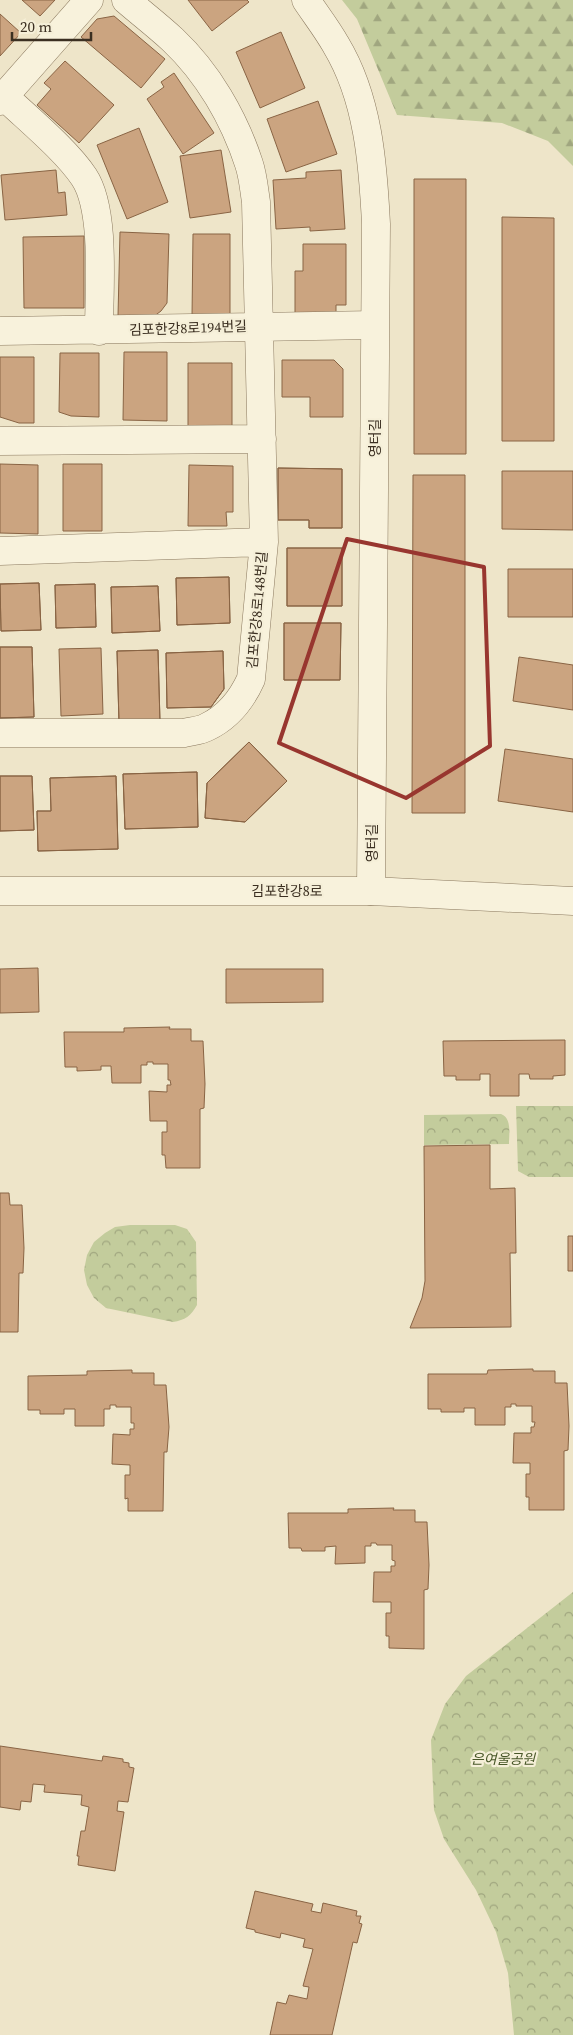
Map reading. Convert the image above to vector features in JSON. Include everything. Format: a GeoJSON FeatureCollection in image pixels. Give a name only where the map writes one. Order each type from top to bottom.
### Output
{"type":"FeatureCollection","features":[{"type":"Feature","properties":{"kind":"street"},"geometry":{"type":"LineString","coordinates":[[89,0],[2,98],[70,160],[85,178],[93,195],[98,214],[99,331]]}},
{"type":"Feature","properties":{"kind":"street","name":"김포한강8로148번길"},"geometry":{"type":"LineString","coordinates":[[0,733],[184,733],[207,728],[226,714],[242,698],[251,679],[264,542],[256,202],[250,166],[221,100],[192,61],[173,41],[126,0]]}},
{"type":"Feature","properties":{"kind":"street","name":"영터길"},"geometry":{"type":"LineString","coordinates":[[306,0],[337,46],[356,89],[366,130],[373,174],[376,224],[376,325],[371,891]]}},
{"type":"Feature","properties":{"kind":"street","name":"김포한강8로194번길"},"geometry":{"type":"LineString","coordinates":[[0,331],[99,331],[260,326],[376,325]]}},
{"type":"Feature","properties":{"kind":"street"},"geometry":{"type":"LineString","coordinates":[[0,440],[262,439]]}},
{"type":"Feature","properties":{"kind":"street"},"geometry":{"type":"LineString","coordinates":[[0,551],[264,542]]}},
{"type":"Feature","properties":{"kind":"street","name":"김포한강8로"},"geometry":{"type":"LineString","coordinates":[[0,891],[371,891],[573,902]]}},
{"type":"Feature","properties":{"kind":"highlighted area"},"geometry":{"type":"Polygon","coordinates":[[[347,539],[484,567],[490,746],[406,798],[279,743],[347,539]]]}},
{"type":"Feature","properties":{"kind":"green space"},"geometry":{"type":"Polygon","coordinates":[[[342,0],[573,0],[573,166],[548,141],[502,123],[397,115],[357,19],[342,0]]]}},
{"type":"Feature","properties":{"kind":"green space"},"geometry":{"type":"Polygon","coordinates":[[[516,1106],[573,1106],[573,1177],[529,1177],[518,1171],[516,1106]]]}},
{"type":"Feature","properties":{"kind":"green space"},"geometry":{"type":"Polygon","coordinates":[[[501,1114],[507,1119],[509,1144],[424,1145],[424,1115],[501,1114]]]}},
{"type":"Feature","properties":{"kind":"green space"},"geometry":{"type":"Polygon","coordinates":[[[175,1225],[187,1229],[196,1242],[197,1305],[187,1317],[173,1322],[106,1308],[94,1298],[87,1285],[84,1270],[87,1255],[94,1242],[105,1233],[115,1227],[175,1225]]]}},
{"type":"Feature","properties":{"kind":"green space","name":"은여울공원"},"geometry":{"type":"Polygon","coordinates":[[[573,1592],[573,2035],[514,2035],[508,1973],[496,1932],[476,1890],[444,1839],[434,1810],[431,1740],[445,1704],[466,1676],[573,1592]]]}},
{"type":"Feature","properties":{"kind":"building"},"geometry":{"type":"Polygon","coordinates":[[[22,0],[55,0],[40,16],[22,0]]]}},
{"type":"Feature","properties":{"kind":"building"},"geometry":{"type":"Polygon","coordinates":[[[188,0],[247,0],[249,2],[212,31],[188,0]]]}},
{"type":"Feature","properties":{"kind":"building"},"geometry":{"type":"Polygon","coordinates":[[[0,14],[21,33],[0,56],[0,14]]]}},
{"type":"Feature","properties":{"kind":"building"},"geometry":{"type":"Polygon","coordinates":[[[114,16],[165,59],[141,88],[81,37],[97,19],[114,16]]]}},
{"type":"Feature","properties":{"kind":"building"},"geometry":{"type":"Polygon","coordinates":[[[281,32],[305,88],[260,108],[236,52],[281,32]]]}},
{"type":"Feature","properties":{"kind":"building"},"geometry":{"type":"Polygon","coordinates":[[[65,61],[114,105],[79,143],[37,105],[51,89],[44,83],[65,61]]]}},
{"type":"Feature","properties":{"kind":"building"},"geometry":{"type":"Polygon","coordinates":[[[174,73],[214,133],[183,154],[147,99],[164,87],[161,82],[174,73]]]}},
{"type":"Feature","properties":{"kind":"building"},"geometry":{"type":"Polygon","coordinates":[[[318,101],[337,154],[286,172],[267,119],[318,101]]]}},
{"type":"Feature","properties":{"kind":"building"},"geometry":{"type":"Polygon","coordinates":[[[139,128],[168,202],[127,219],[97,145],[139,128]]]}},
{"type":"Feature","properties":{"kind":"building"},"geometry":{"type":"Polygon","coordinates":[[[221,150],[231,212],[190,218],[180,156],[221,150]]]}},
{"type":"Feature","properties":{"kind":"building"},"geometry":{"type":"Polygon","coordinates":[[[56,170],[58,193],[65,192],[67,215],[5,220],[1,175],[56,170]]]}},
{"type":"Feature","properties":{"kind":"building"},"geometry":{"type":"Polygon","coordinates":[[[341,170],[345,229],[310,231],[310,227],[276,229],[273,180],[306,178],[306,172],[341,170]]]}},
{"type":"Feature","properties":{"kind":"building"},"geometry":{"type":"Polygon","coordinates":[[[414,179],[466,179],[466,454],[414,454],[414,179]]]}},
{"type":"Feature","properties":{"kind":"building"},"geometry":{"type":"Polygon","coordinates":[[[502,217],[554,218],[554,441],[502,441],[502,217]]]}},
{"type":"Feature","properties":{"kind":"building"},"geometry":{"type":"Polygon","coordinates":[[[120,232],[169,234],[167,303],[153,317],[118,316],[120,232]]]}},
{"type":"Feature","properties":{"kind":"building"},"geometry":{"type":"Polygon","coordinates":[[[193,234],[230,234],[230,318],[192,317],[193,234]]]}},
{"type":"Feature","properties":{"kind":"building"},"geometry":{"type":"Polygon","coordinates":[[[84,236],[84,308],[24,308],[23,237],[84,236]]]}},
{"type":"Feature","properties":{"kind":"building"},"geometry":{"type":"Polygon","coordinates":[[[303,244],[346,244],[346,305],[336,305],[336,317],[295,317],[295,271],[303,271],[303,244]]]}},
{"type":"Feature","properties":{"kind":"building"},"geometry":{"type":"Polygon","coordinates":[[[124,352],[167,352],[167,421],[123,420],[124,352]]]}},
{"type":"Feature","properties":{"kind":"building"},"geometry":{"type":"Polygon","coordinates":[[[60,353],[99,353],[99,417],[71,416],[59,412],[60,353]]]}},
{"type":"Feature","properties":{"kind":"building"},"geometry":{"type":"Polygon","coordinates":[[[0,357],[34,357],[34,423],[19,423],[0,417],[0,357]]]}},
{"type":"Feature","properties":{"kind":"building"},"geometry":{"type":"Polygon","coordinates":[[[282,360],[334,360],[343,369],[343,417],[310,417],[310,397],[282,397],[282,360]]]}},
{"type":"Feature","properties":{"kind":"building"},"geometry":{"type":"Polygon","coordinates":[[[188,363],[232,363],[232,427],[188,426],[188,363]]]}},
{"type":"Feature","properties":{"kind":"building"},"geometry":{"type":"Polygon","coordinates":[[[0,464],[38,465],[38,534],[0,533],[0,464]]]}},
{"type":"Feature","properties":{"kind":"building"},"geometry":{"type":"Polygon","coordinates":[[[63,464],[102,464],[102,531],[63,531],[63,464]]]}},
{"type":"Feature","properties":{"kind":"building"},"geometry":{"type":"Polygon","coordinates":[[[189,465],[233,466],[233,512],[226,512],[227,526],[188,526],[189,465]]]}},
{"type":"Feature","properties":{"kind":"building"},"geometry":{"type":"Polygon","coordinates":[[[278,468],[342,469],[342,528],[309,528],[309,520],[278,520],[278,468]]]}},
{"type":"Feature","properties":{"kind":"building"},"geometry":{"type":"Polygon","coordinates":[[[278,468],[342,469],[342,528],[309,528],[309,520],[278,520],[278,468]]]}},
{"type":"Feature","properties":{"kind":"building"},"geometry":{"type":"Polygon","coordinates":[[[502,471],[573,471],[573,530],[502,529],[502,471]]]}},
{"type":"Feature","properties":{"kind":"building"},"geometry":{"type":"Polygon","coordinates":[[[413,475],[465,475],[465,813],[412,813],[413,475]]]}},
{"type":"Feature","properties":{"kind":"building"},"geometry":{"type":"Polygon","coordinates":[[[287,548],[342,548],[342,606],[287,606],[287,548]]]}},
{"type":"Feature","properties":{"kind":"building"},"geometry":{"type":"Polygon","coordinates":[[[287,548],[342,548],[342,606],[287,606],[287,548]]]}},
{"type":"Feature","properties":{"kind":"building"},"geometry":{"type":"Polygon","coordinates":[[[508,569],[573,569],[573,617],[508,617],[508,569]]]}},
{"type":"Feature","properties":{"kind":"building"},"geometry":{"type":"Polygon","coordinates":[[[229,577],[230,623],[177,625],[176,578],[229,577]]]}},
{"type":"Feature","properties":{"kind":"building"},"geometry":{"type":"Polygon","coordinates":[[[229,577],[230,623],[177,625],[176,578],[229,577]]]}},
{"type":"Feature","properties":{"kind":"building"},"geometry":{"type":"Polygon","coordinates":[[[39,583],[41,630],[1,631],[0,584],[39,583]]]}},
{"type":"Feature","properties":{"kind":"building"},"geometry":{"type":"Polygon","coordinates":[[[39,583],[41,630],[1,631],[0,584],[39,583]]]}},
{"type":"Feature","properties":{"kind":"building"},"geometry":{"type":"Polygon","coordinates":[[[95,584],[96,627],[56,628],[55,585],[95,584]]]}},
{"type":"Feature","properties":{"kind":"building"},"geometry":{"type":"Polygon","coordinates":[[[95,584],[96,627],[56,628],[55,585],[95,584]]]}},
{"type":"Feature","properties":{"kind":"building"},"geometry":{"type":"Polygon","coordinates":[[[158,586],[160,631],[112,633],[111,587],[158,586]]]}},
{"type":"Feature","properties":{"kind":"building"},"geometry":{"type":"Polygon","coordinates":[[[158,586],[160,631],[112,633],[111,587],[158,586]]]}},
{"type":"Feature","properties":{"kind":"building"},"geometry":{"type":"Polygon","coordinates":[[[284,623],[341,623],[340,680],[284,680],[284,623]]]}},
{"type":"Feature","properties":{"kind":"building"},"geometry":{"type":"Polygon","coordinates":[[[284,623],[341,623],[340,680],[284,680],[284,623]]]}},
{"type":"Feature","properties":{"kind":"building"},"geometry":{"type":"Polygon","coordinates":[[[0,647],[32,647],[34,717],[0,718],[0,647]]]}},
{"type":"Feature","properties":{"kind":"building"},"geometry":{"type":"Polygon","coordinates":[[[0,647],[32,647],[34,717],[0,718],[0,647]]]}},
{"type":"Feature","properties":{"kind":"building"},"geometry":{"type":"Polygon","coordinates":[[[101,648],[103,714],[61,716],[59,649],[101,648]]]}},
{"type":"Feature","properties":{"kind":"building"},"geometry":{"type":"Polygon","coordinates":[[[158,650],[160,722],[119,723],[117,651],[158,650]]]}},
{"type":"Feature","properties":{"kind":"building"},"geometry":{"type":"Polygon","coordinates":[[[158,650],[160,722],[119,723],[117,651],[158,650]]]}},
{"type":"Feature","properties":{"kind":"building"},"geometry":{"type":"Polygon","coordinates":[[[223,651],[224,689],[211,707],[167,708],[166,653],[223,651]]]}},
{"type":"Feature","properties":{"kind":"building"},"geometry":{"type":"Polygon","coordinates":[[[223,651],[224,689],[211,707],[167,708],[166,653],[223,651]]]}},
{"type":"Feature","properties":{"kind":"building"},"geometry":{"type":"Polygon","coordinates":[[[519,657],[573,665],[573,710],[513,701],[519,657]]]}},
{"type":"Feature","properties":{"kind":"building"},"geometry":{"type":"Polygon","coordinates":[[[249,742],[287,781],[245,822],[205,818],[207,783],[249,742]]]}},
{"type":"Feature","properties":{"kind":"building"},"geometry":{"type":"Polygon","coordinates":[[[249,742],[287,781],[245,822],[205,818],[207,783],[249,742]]]}},
{"type":"Feature","properties":{"kind":"building"},"geometry":{"type":"Polygon","coordinates":[[[505,749],[573,759],[573,812],[498,801],[505,749]]]}},
{"type":"Feature","properties":{"kind":"building"},"geometry":{"type":"Polygon","coordinates":[[[197,772],[198,827],[125,829],[123,774],[197,772]]]}},
{"type":"Feature","properties":{"kind":"building"},"geometry":{"type":"Polygon","coordinates":[[[197,772],[198,827],[125,829],[123,774],[197,772]]]}},
{"type":"Feature","properties":{"kind":"building"},"geometry":{"type":"Polygon","coordinates":[[[0,776],[32,776],[34,830],[0,831],[0,776]]]}},
{"type":"Feature","properties":{"kind":"building"},"geometry":{"type":"Polygon","coordinates":[[[0,776],[32,776],[34,830],[0,831],[0,776]]]}},
{"type":"Feature","properties":{"kind":"building"},"geometry":{"type":"Polygon","coordinates":[[[116,776],[118,849],[38,851],[37,811],[51,811],[50,778],[116,776]]]}},
{"type":"Feature","properties":{"kind":"building"},"geometry":{"type":"Polygon","coordinates":[[[116,776],[118,849],[38,851],[37,811],[51,811],[50,778],[116,776]]]}},
{"type":"Feature","properties":{"kind":"building"},"geometry":{"type":"Polygon","coordinates":[[[38,968],[39,1012],[0,1013],[0,969],[38,968]]]}},
{"type":"Feature","properties":{"kind":"building"},"geometry":{"type":"Polygon","coordinates":[[[226,969],[323,969],[323,1002],[226,1003],[226,969]]]}},
{"type":"Feature","properties":{"kind":"building"},"geometry":{"type":"Polygon","coordinates":[[[170,1027],[169,1029],[191,1029],[191,1041],[203,1041],[205,1084],[204,1108],[200,1109],[200,1168],[166,1168],[165,1155],[162,1155],[162,1132],[167,1132],[167,1121],[150,1121],[149,1091],[167,1092],[167,1085],[171,1085],[170,1080],[168,1080],[168,1064],[147,1062],[147,1065],[141,1065],[141,1083],[112,1083],[111,1066],[101,1066],[101,1070],[77,1071],[77,1067],[65,1067],[64,1032],[124,1032],[124,1028],[170,1027]]]}},
{"type":"Feature","properties":{"kind":"building"},"geometry":{"type":"Polygon","coordinates":[[[565,1040],[565,1075],[553,1076],[553,1079],[530,1079],[529,1074],[519,1074],[519,1096],[490,1096],[490,1074],[480,1074],[480,1080],[456,1080],[456,1076],[444,1076],[443,1041],[565,1040]]]}},
{"type":"Feature","properties":{"kind":"building"},"geometry":{"type":"Polygon","coordinates":[[[490,1145],[490,1189],[515,1188],[516,1253],[510,1253],[511,1327],[410,1328],[422,1298],[425,1281],[424,1146],[490,1145]]]}},
{"type":"Feature","properties":{"kind":"building"},"geometry":{"type":"Polygon","coordinates":[[[0,1193],[9,1193],[10,1205],[22,1205],[24,1248],[23,1273],[19,1273],[18,1332],[0,1332],[0,1193]]]}},
{"type":"Feature","properties":{"kind":"building"},"geometry":{"type":"Polygon","coordinates":[[[568,1236],[573,1236],[573,1271],[568,1271],[568,1236]]]}},
{"type":"Feature","properties":{"kind":"building"},"geometry":{"type":"Polygon","coordinates":[[[533,1369],[533,1371],[555,1371],[555,1383],[567,1383],[569,1426],[568,1450],[564,1451],[564,1510],[529,1510],[529,1497],[526,1497],[526,1474],[530,1474],[530,1463],[513,1463],[514,1433],[531,1433],[531,1427],[534,1427],[535,1422],[532,1422],[532,1406],[516,1406],[516,1404],[511,1404],[511,1407],[505,1407],[505,1425],[475,1425],[475,1408],[464,1408],[464,1412],[441,1412],[441,1409],[428,1409],[428,1374],[487,1374],[488,1370],[533,1369]]]}},
{"type":"Feature","properties":{"kind":"building"},"geometry":{"type":"Polygon","coordinates":[[[132,1370],[132,1373],[154,1373],[154,1385],[166,1385],[169,1427],[167,1452],[164,1452],[163,1511],[128,1511],[128,1498],[125,1499],[125,1475],[130,1475],[130,1465],[112,1464],[113,1434],[130,1435],[130,1429],[134,1429],[134,1423],[131,1423],[131,1407],[110,1405],[110,1409],[104,1409],[104,1426],[75,1426],[75,1409],[64,1409],[64,1414],[40,1414],[40,1410],[28,1410],[28,1376],[87,1375],[87,1371],[132,1370]]]}},
{"type":"Feature","properties":{"kind":"building"},"geometry":{"type":"Polygon","coordinates":[[[394,1508],[393,1510],[415,1510],[415,1522],[427,1522],[429,1565],[428,1589],[424,1590],[424,1649],[389,1648],[389,1636],[386,1636],[386,1613],[391,1613],[391,1602],[373,1602],[374,1572],[391,1572],[391,1566],[395,1566],[395,1561],[392,1560],[392,1545],[371,1543],[371,1546],[365,1546],[365,1563],[335,1564],[336,1546],[325,1547],[325,1551],[302,1551],[301,1548],[289,1548],[288,1513],[348,1513],[348,1509],[394,1508]]]}},
{"type":"Feature","properties":{"kind":"building"},"geometry":{"type":"Polygon","coordinates":[[[0,1746],[102,1761],[103,1756],[123,1759],[123,1762],[129,1763],[129,1767],[134,1768],[128,1802],[118,1801],[117,1811],[124,1812],[115,1871],[78,1865],[79,1856],[77,1856],[81,1831],[85,1831],[89,1807],[81,1805],[82,1795],[44,1792],[45,1785],[33,1784],[31,1802],[21,1801],[20,1810],[0,1807],[0,1746]]]}},
{"type":"Feature","properties":{"kind":"building"},"geometry":{"type":"Polygon","coordinates":[[[255,1891],[313,1904],[311,1911],[321,1913],[323,1903],[357,1911],[356,1916],[361,1916],[359,1923],[362,1924],[357,1943],[353,1942],[332,2035],[270,2035],[277,2002],[286,2004],[289,1995],[307,1999],[309,1987],[303,1986],[313,1949],[303,1947],[305,1939],[281,1933],[280,1938],[246,1928],[255,1891]]]}}]}
